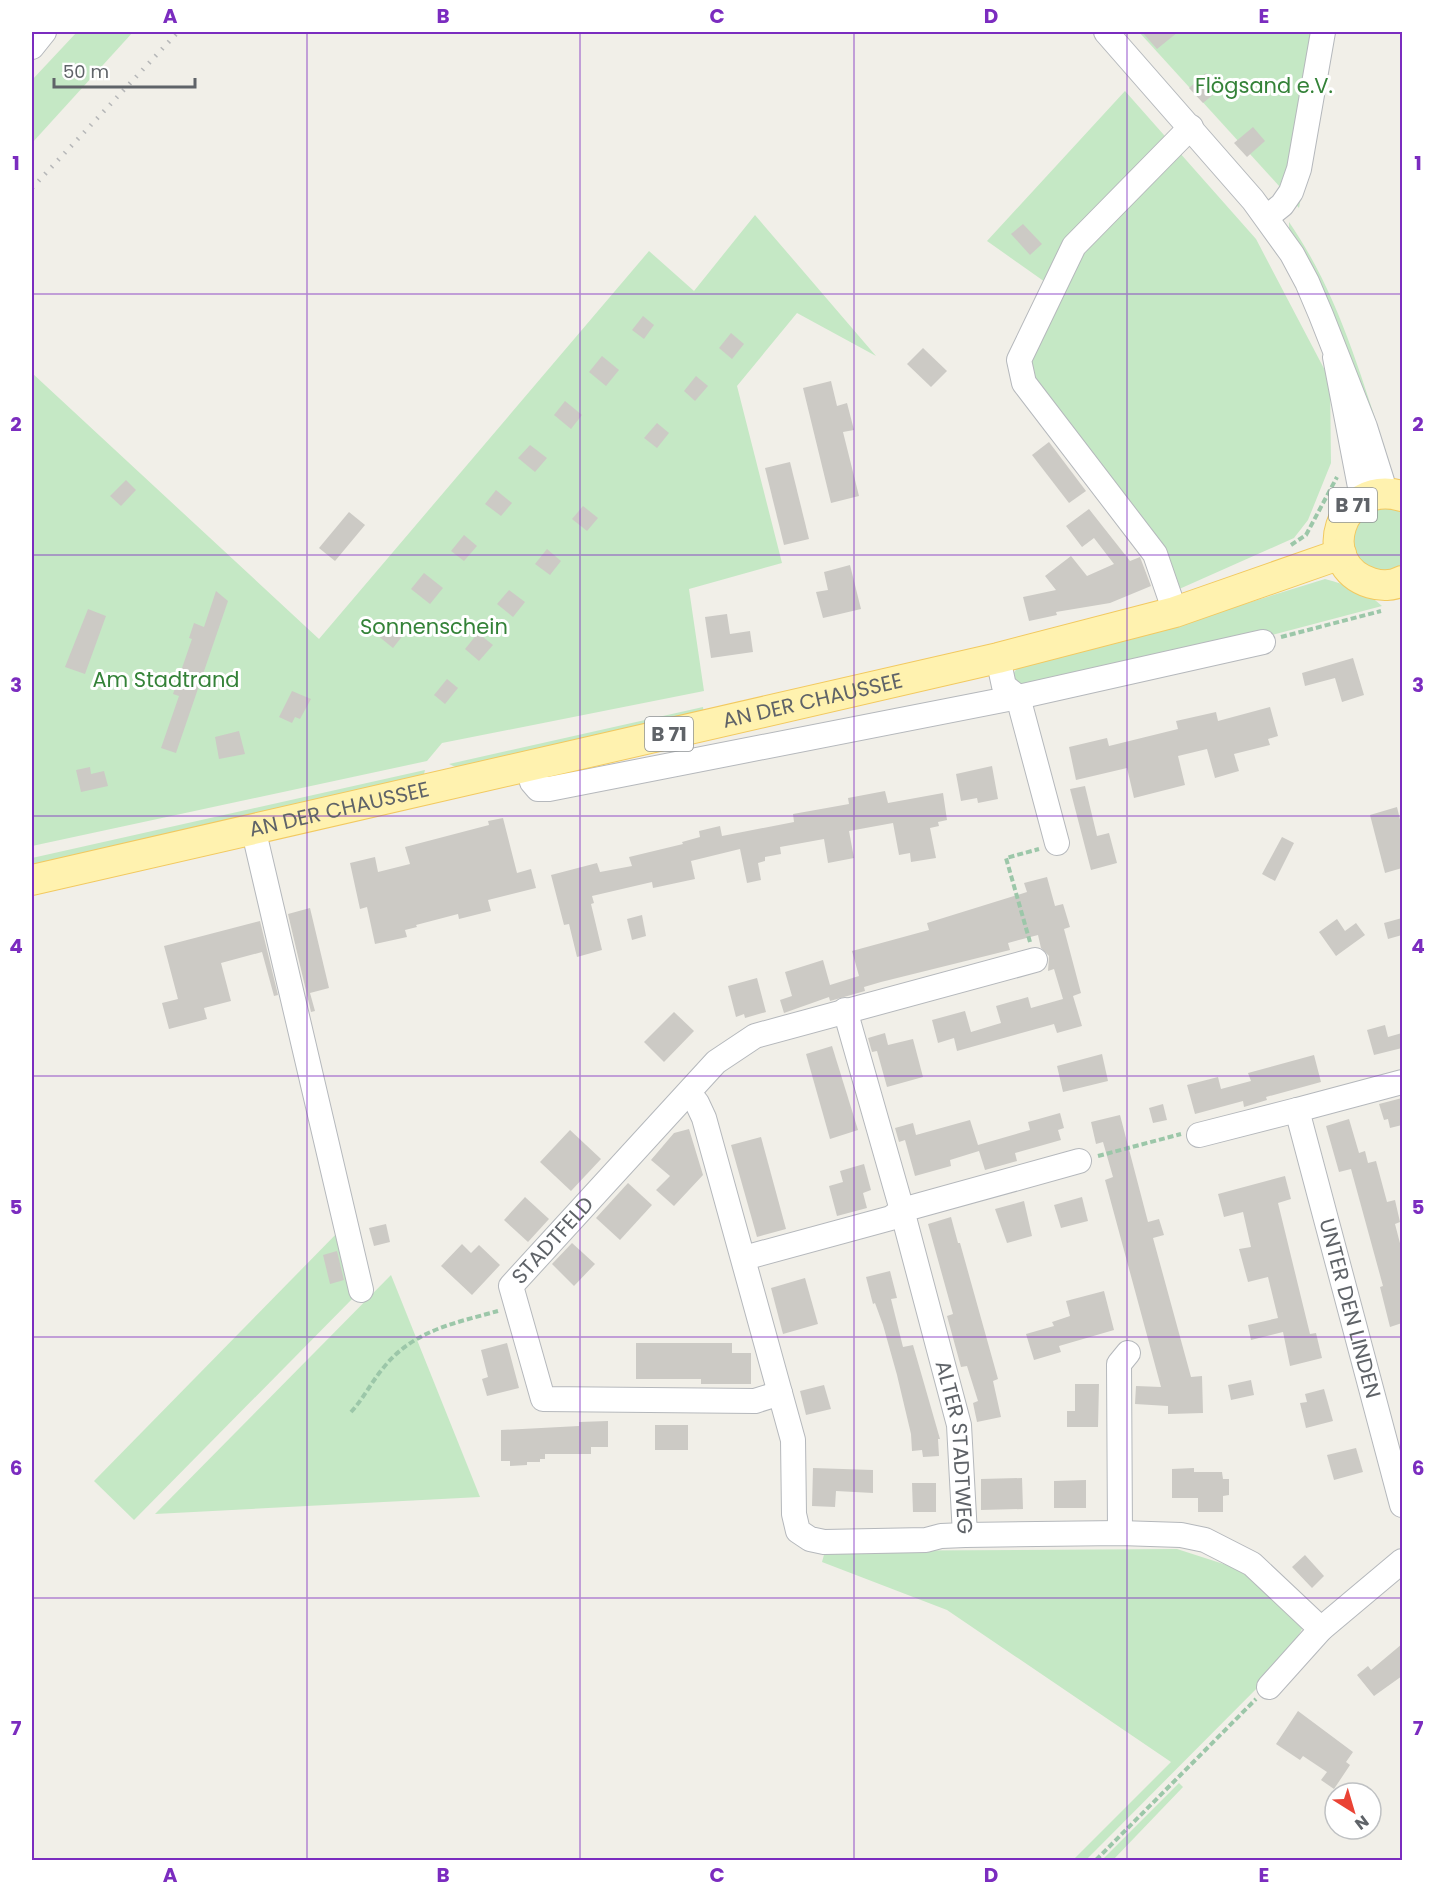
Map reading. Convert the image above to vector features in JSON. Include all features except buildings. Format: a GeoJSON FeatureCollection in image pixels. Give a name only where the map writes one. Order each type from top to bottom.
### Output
{"type":"FeatureCollection","features":[{"type":"Feature","properties":{"kind":"main road","name":"B 71"},"geometry":{"type":"LineString","coordinates":[[1341,554],[1339,530],[1343,518],[1351,507],[1388,494]]}},
{"type":"Feature","properties":{"kind":"main road","name":"AN DER CHAUSSEE"},"geometry":{"type":"LineString","coordinates":[[32,880],[998,658],[1174,612],[1341,554]]}},
{"type":"Feature","properties":{"kind":"main road"},"geometry":{"type":"LineString","coordinates":[[1341,554],[1347,566],[1365,581],[1399,593]]}},
{"type":"Feature","properties":{"kind":"street"},"geometry":{"type":"LineString","coordinates":[[32,47],[44,32]]}},
{"type":"Feature","properties":{"kind":"street"},"geometry":{"type":"LineString","coordinates":[[1106,32],[1267,217],[1307,282],[1335,357],[1365,427],[1388,494]]}},
{"type":"Feature","properties":{"kind":"street"},"geometry":{"type":"LineString","coordinates":[[1267,217],[1282,206],[1299,169],[1323,32]]}},
{"type":"Feature","properties":{"kind":"street"},"geometry":{"type":"LineString","coordinates":[[1174,612],[1155,554],[1024,383],[1019,360],[1074,246],[1191,127]]}},
{"type":"Feature","properties":{"kind":"street"},"geometry":{"type":"LineString","coordinates":[[1335,357],[1360,487],[1388,494]]}},
{"type":"Feature","properties":{"kind":"street"},"geometry":{"type":"LineString","coordinates":[[528,766],[532,782],[538,789],[549,789],[1018,697],[1263,642]]}},
{"type":"Feature","properties":{"kind":"street"},"geometry":{"type":"LineString","coordinates":[[998,658],[1004,686],[1018,697],[1058,843]]}},
{"type":"Feature","properties":{"kind":"street"},"geometry":{"type":"LineString","coordinates":[[253,828],[361,1290]]}},
{"type":"Feature","properties":{"kind":"street"},"geometry":{"type":"LineString","coordinates":[[845,1010],[1035,960]]}},
{"type":"Feature","properties":{"kind":"street","name":"STADTFELD"},"geometry":{"type":"LineString","coordinates":[[780,1394],[755,1401],[543,1400],[511,1286],[716,1062],[734,1047],[755,1036],[845,1010]]}},
{"type":"Feature","properties":{"kind":"street","name":"ALTER STADTWEG"},"geometry":{"type":"LineString","coordinates":[[845,1010],[902,1210],[959,1425],[965,1535],[1120,1533],[1181,1535],[1205,1540],[1225,1549],[1259,1570],[1321,1629]]}},
{"type":"Feature","properties":{"kind":"street"},"geometry":{"type":"LineString","coordinates":[[1199,1135],[1402,1082]]}},
{"type":"Feature","properties":{"kind":"street"},"geometry":{"type":"LineString","coordinates":[[689,1093],[698,1103],[704,1118],[793,1440],[794,1514],[798,1531],[810,1539],[824,1542],[926,1540],[942,1536],[965,1535]]}},
{"type":"Feature","properties":{"kind":"street","name":"UNTER DEN LINDEN"},"geometry":{"type":"LineString","coordinates":[[1297,1110],[1402,1505]]}},
{"type":"Feature","properties":{"kind":"street"},"geometry":{"type":"LineString","coordinates":[[744,1258],[891,1218],[902,1210],[1079,1161]]}},
{"type":"Feature","properties":{"kind":"street"},"geometry":{"type":"LineString","coordinates":[[1120,1533],[1119,1364],[1128,1353]]}},
{"type":"Feature","properties":{"kind":"street"},"geometry":{"type":"LineString","coordinates":[[1269,1686],[1321,1629],[1402,1561]]}},
{"type":"Feature","properties":{"kind":"path"},"geometry":{"type":"LineString","coordinates":[[1283,551],[1306,535],[1335,479],[1339,475],[1356,470]]}},
{"type":"Feature","properties":{"kind":"path"},"geometry":{"type":"LineString","coordinates":[[1263,642],[1399,593]]}},
{"type":"Feature","properties":{"kind":"path"},"geometry":{"type":"LineString","coordinates":[[1035,960],[1006,858],[1058,843]]}},
{"type":"Feature","properties":{"kind":"path"},"geometry":{"type":"LineString","coordinates":[[1079,1161],[1188,1131],[1199,1135]]}},
{"type":"Feature","properties":{"kind":"path"},"geometry":{"type":"LineString","coordinates":[[351,1412],[363,1399],[383,1368],[404,1345],[430,1330],[516,1306]]}},
{"type":"Feature","properties":{"kind":"path"},"geometry":{"type":"LineString","coordinates":[[1096,1860],[1269,1686]]}},
{"type":"Feature","properties":{"kind":"green space"},"geometry":{"type":"Polygon","coordinates":[[[77,32],[133,32],[32,143],[32,80],[77,32]]]}},
{"type":"Feature","properties":{"kind":"green space","name":"Flögsand e.V."},"geometry":{"type":"Polygon","coordinates":[[[1139,32],[1330,32],[1299,208],[1139,32]]]}},
{"type":"Feature","properties":{"kind":"green space"},"geometry":{"type":"Polygon","coordinates":[[[1125,91],[1256,239],[1330,380],[1331,463],[1308,520],[1294,538],[1177,590],[1013,360],[1045,282],[987,241],[1125,91]]]}},
{"type":"Feature","properties":{"kind":"green space"},"geometry":{"type":"Polygon","coordinates":[[[755,215],[876,356],[797,313],[737,386],[782,563],[689,589],[704,691],[442,743],[427,761],[32,846],[32,373],[319,639],[649,251],[694,291],[755,215]]]}},
{"type":"Feature","properties":{"kind":"green space"},"geometry":{"type":"Polygon","coordinates":[[[1289,222],[1321,276],[1346,333],[1386,451],[1381,458],[1289,233],[1289,222]]]}},
{"type":"Feature","properties":{"kind":"green space"},"geometry":{"type":"Polygon","coordinates":[[[1381,507],[1402,512],[1402,568],[1386,572],[1381,572],[1361,561],[1353,544],[1354,535],[1364,518],[1381,507]]]}},
{"type":"Feature","properties":{"kind":"green space"},"geometry":{"type":"Polygon","coordinates":[[[1325,579],[1356,589],[1382,606],[1272,635],[1017,688],[1012,676],[1019,665],[1125,641],[1325,579]]]}},
{"type":"Feature","properties":{"kind":"green space"},"geometry":{"type":"Polygon","coordinates":[[[703,707],[704,715],[462,770],[449,764],[703,707]]]}},
{"type":"Feature","properties":{"kind":"green space"},"geometry":{"type":"Polygon","coordinates":[[[425,770],[424,774],[32,869],[32,858],[425,770]]]}},
{"type":"Feature","properties":{"kind":"green space"},"geometry":{"type":"Polygon","coordinates":[[[343,1227],[358,1293],[134,1520],[94,1481],[343,1227]]]}},
{"type":"Feature","properties":{"kind":"green space"},"geometry":{"type":"Polygon","coordinates":[[[391,1275],[480,1497],[155,1514],[391,1275]]]}},
{"type":"Feature","properties":{"kind":"green space"},"geometry":{"type":"Polygon","coordinates":[[[1177,1549],[1236,1568],[1261,1585],[1303,1627],[1286,1659],[1086,1860],[1073,1860],[1171,1762],[947,1610],[822,1562],[825,1551],[1177,1549]]]}},
{"type":"Feature","properties":{"kind":"green space"},"geometry":{"type":"Polygon","coordinates":[[[1179,1783],[1183,1787],[1113,1860],[1102,1860],[1179,1783]]]}},
{"type":"Feature","properties":{"kind":"railway"},"geometry":{"type":"LineString","coordinates":[[32,188],[178,32]]}},
{"type":"Feature","properties":{"kind":"park label","name":"Sonnenschein"},"geometry":{"type":"Point","coordinates":[434,627]}},
{"type":"Feature","properties":{"kind":"park label","name":"Am Stadtrand"},"geometry":{"type":"Point","coordinates":[166,680]}}]}
